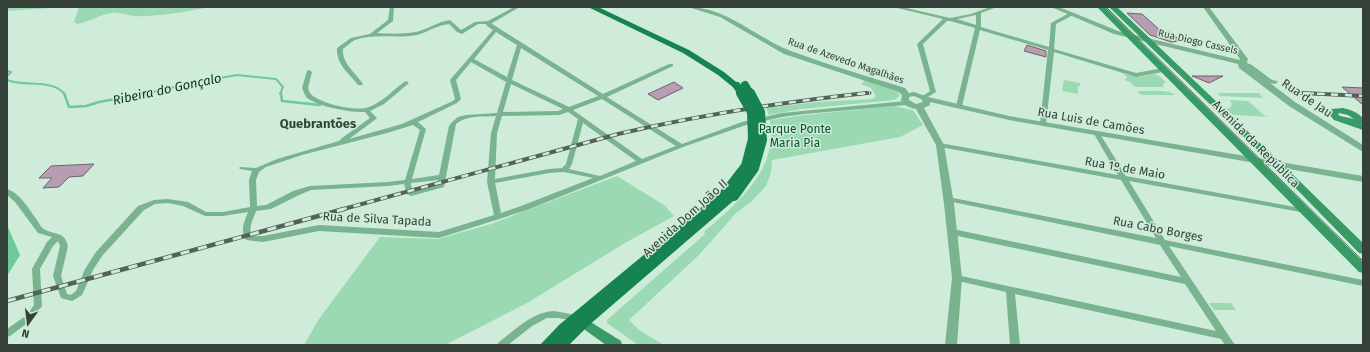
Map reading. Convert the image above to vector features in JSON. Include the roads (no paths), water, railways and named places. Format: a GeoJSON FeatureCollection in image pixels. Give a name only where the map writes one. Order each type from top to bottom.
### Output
{"type":"FeatureCollection","features":[{"type":"Feature","properties":{"kind":"main road","name":"Avenida Dom João II"},"geometry":{"type":"LineString","coordinates":[[592,7],[701,59],[741,86]]}},
{"type":"Feature","properties":{"kind":"main road","name":"Avenida Dom João II"},"geometry":{"type":"LineString","coordinates":[[580,320],[730,194],[754,168],[762,140],[760,112],[728,71],[707,57],[601,7]]}},
{"type":"Feature","properties":{"kind":"main road","name":"Avenida da República"},"geometry":{"type":"LineString","coordinates":[[1102,7],[1253,161],[1306,211],[1363,269]]}},
{"type":"Feature","properties":{"kind":"main road","name":"Avenida da República"},"geometry":{"type":"LineString","coordinates":[[1113,7],[1278,165],[1363,250]]}},
{"type":"Feature","properties":{"kind":"main road"},"geometry":{"type":"LineString","coordinates":[[1357,117],[1363,127]]}},
{"type":"Feature","properties":{"kind":"main road"},"geometry":{"type":"LineString","coordinates":[[546,345],[580,320]]}},
{"type":"Feature","properties":{"kind":"main road"},"geometry":{"type":"LineString","coordinates":[[561,345],[580,320]]}},
{"type":"Feature","properties":{"kind":"main road"},"geometry":{"type":"LineString","coordinates":[[580,320],[616,345]]}},
{"type":"Feature","properties":{"kind":"street"},"geometry":{"type":"LineString","coordinates":[[372,35],[390,21],[392,7]]}},
{"type":"Feature","properties":{"kind":"street"},"geometry":{"type":"LineString","coordinates":[[360,84],[356,76],[344,67],[339,57],[340,48],[353,39],[372,35],[415,34],[440,23],[450,22],[462,32],[477,23],[489,22],[518,7]]}},
{"type":"Feature","properties":{"kind":"street","name":"Rua de Azevedo Magalhães"},"geometry":{"type":"LineString","coordinates":[[691,7],[722,16],[787,52],[902,90],[907,99]]}},
{"type":"Feature","properties":{"kind":"street"},"geometry":{"type":"LineString","coordinates":[[895,7],[950,19],[1136,75],[1163,70]]}},
{"type":"Feature","properties":{"kind":"street"},"geometry":{"type":"LineString","coordinates":[[918,106],[926,104],[925,98],[933,92],[920,45],[945,20],[979,13],[995,7]]}},
{"type":"Feature","properties":{"kind":"street"},"geometry":{"type":"LineString","coordinates":[[1054,7],[1104,29],[1150,41]]}},
{"type":"Feature","properties":{"kind":"street"},"geometry":{"type":"LineString","coordinates":[[1206,7],[1244,59],[1242,63],[1250,66],[1271,82],[1275,82]]}},
{"type":"Feature","properties":{"kind":"street"},"geometry":{"type":"LineString","coordinates":[[959,106],[978,27],[979,13]]}},
{"type":"Feature","properties":{"kind":"street"},"geometry":{"type":"LineString","coordinates":[[1043,124],[1054,23],[1071,14]]}},
{"type":"Feature","properties":{"kind":"street"},"geometry":{"type":"LineString","coordinates":[[489,22],[490,27],[681,146]]}},
{"type":"Feature","properties":{"kind":"street"},"geometry":{"type":"LineString","coordinates":[[253,210],[253,175],[257,170],[278,161],[399,128],[455,102],[458,99],[452,80],[495,30]]}},
{"type":"Feature","properties":{"kind":"street","name":"Rua Diogo Cassels"},"geometry":{"type":"LineString","coordinates":[[1150,41],[1242,63]]}},
{"type":"Feature","properties":{"kind":"street"},"geometry":{"type":"LineString","coordinates":[[498,217],[492,182],[494,133],[519,45]]}},
{"type":"Feature","properties":{"kind":"street"},"geometry":{"type":"LineString","coordinates":[[470,59],[509,81],[568,109],[642,162]]}},
{"type":"Feature","properties":{"kind":"street","name":"Rua de Jau"},"geometry":{"type":"LineString","coordinates":[[1242,63],[1242,66],[1292,104],[1363,149]]}},
{"type":"Feature","properties":{"kind":"street"},"geometry":{"type":"LineString","coordinates":[[413,122],[423,129],[408,185],[411,194],[441,185],[454,123],[469,116],[559,113],[603,96],[671,65]]}},
{"type":"Feature","properties":{"kind":"street"},"geometry":{"type":"LineString","coordinates":[[309,72],[305,88],[309,96],[330,106],[367,110],[383,102],[406,83]]}},
{"type":"Feature","properties":{"kind":"street","name":"Rua Luis de Camões"},"geometry":{"type":"LineString","coordinates":[[907,99],[917,95],[996,116],[1363,179]]}},
{"type":"Feature","properties":{"kind":"street"},"geometry":{"type":"LineString","coordinates":[[907,99],[918,106],[924,114],[940,145],[953,232],[957,278],[951,345]]}},
{"type":"Feature","properties":{"kind":"street","name":"Rua de Silva Tapada"},"geometry":{"type":"LineString","coordinates":[[253,210],[248,221],[246,233],[249,238],[253,239],[263,239],[319,228],[439,235],[524,208],[681,146],[744,123],[782,115],[907,99]]}},
{"type":"Feature","properties":{"kind":"street"},"geometry":{"type":"LineString","coordinates":[[341,143],[344,139],[374,118],[368,113],[367,110]]}},
{"type":"Feature","properties":{"kind":"street"},"geometry":{"type":"LineString","coordinates":[[564,170],[569,164],[578,125],[582,119]]}},
{"type":"Feature","properties":{"kind":"street"},"geometry":{"type":"LineString","coordinates":[[1097,134],[1162,242],[1230,345]]}},
{"type":"Feature","properties":{"kind":"street","name":"Rua 1º de Maio"},"geometry":{"type":"LineString","coordinates":[[940,145],[1306,211]]}},
{"type":"Feature","properties":{"kind":"street"},"geometry":{"type":"LineString","coordinates":[[242,168],[257,170]]}},
{"type":"Feature","properties":{"kind":"street"},"geometry":{"type":"LineString","coordinates":[[492,182],[549,170],[564,170],[601,178]]}},
{"type":"Feature","properties":{"kind":"street"},"geometry":{"type":"LineString","coordinates":[[7,191],[18,200],[41,231],[58,236],[63,242],[64,246],[57,269],[57,276],[64,296],[72,298],[79,293],[89,269],[99,254],[141,208],[147,205],[162,201],[176,202],[185,204],[205,214],[212,214],[268,207],[296,193],[310,188],[409,181],[442,177]]}},
{"type":"Feature","properties":{"kind":"street","name":"Rua Cabo Borges"},"geometry":{"type":"LineString","coordinates":[[948,199],[1363,283]]}},
{"type":"Feature","properties":{"kind":"street"},"geometry":{"type":"LineString","coordinates":[[953,232],[1188,281]]}},
{"type":"Feature","properties":{"kind":"street"},"geometry":{"type":"LineString","coordinates":[[7,334],[30,317],[38,306],[36,269],[50,244],[58,236]]}},
{"type":"Feature","properties":{"kind":"street"},"geometry":{"type":"LineString","coordinates":[[957,278],[1224,336]]}},
{"type":"Feature","properties":{"kind":"street"},"geometry":{"type":"LineString","coordinates":[[1010,290],[1015,345]]}},
{"type":"Feature","properties":{"kind":"street"},"geometry":{"type":"LineString","coordinates":[[502,345],[532,322],[547,315],[560,315],[580,320]]}},
{"type":"Feature","properties":{"kind":"waterway","name":"Ribeira do Gonçalo"},"geometry":{"type":"LineString","coordinates":[[7,71],[11,72],[7,76]]}},
{"type":"Feature","properties":{"kind":"waterway","name":"Ribeira do Gonçalo"},"geometry":{"type":"LineString","coordinates":[[146,94],[237,75],[276,79],[283,87],[280,94]]}},
{"type":"Feature","properties":{"kind":"waterway","name":"Ribeira do Gonçalo"},"geometry":{"type":"LineString","coordinates":[[7,80],[21,83],[54,86],[60,89],[64,94]]}},
{"type":"Feature","properties":{"kind":"waterway","name":"Ribeira do Gonçalo"},"geometry":{"type":"LineString","coordinates":[[64,93],[69,107],[86,106],[99,102],[146,94]]}},
{"type":"Feature","properties":{"kind":"waterway","name":"Ribeira do Gonçalo"},"geometry":{"type":"LineString","coordinates":[[281,93],[282,101],[320,105]]}},
{"type":"Feature","properties":{"kind":"tram line"},"geometry":{"type":"LineString","coordinates":[[1106,7],[1363,261]]}},
{"type":"Feature","properties":{"kind":"railway"},"geometry":{"type":"LineString","coordinates":[[862,94],[867,93]]}},
{"type":"Feature","properties":{"kind":"railway"},"geometry":{"type":"LineString","coordinates":[[862,94],[870,93]]}},
{"type":"Feature","properties":{"kind":"railway"},"geometry":{"type":"LineString","coordinates":[[1296,93],[1319,94]]}},
{"type":"Feature","properties":{"kind":"railway"},"geometry":{"type":"LineString","coordinates":[[1303,93],[1319,94]]}},
{"type":"Feature","properties":{"kind":"railway"},"geometry":{"type":"LineString","coordinates":[[857,94],[862,94]]}},
{"type":"Feature","properties":{"kind":"railway"},"geometry":{"type":"LineString","coordinates":[[340,210],[618,134],[649,127],[742,110],[862,94]]}},
{"type":"Feature","properties":{"kind":"railway"},"geometry":{"type":"LineString","coordinates":[[1319,94],[1325,94]]}},
{"type":"Feature","properties":{"kind":"railway"},"geometry":{"type":"LineString","coordinates":[[1319,94],[1363,96]]}},
{"type":"Feature","properties":{"kind":"railway"},"geometry":{"type":"LineString","coordinates":[[7,301],[344,209]]}},
{"type":"Feature","properties":{"kind":"district","name":"Quebrantões"},"geometry":{"type":"Point","coordinates":[318,123]}},
{"type":"Feature","properties":{"kind":"park label","name":"Parque Ponte Maria Pia"},"geometry":{"type":"Point","coordinates":[795,136]}}]}
